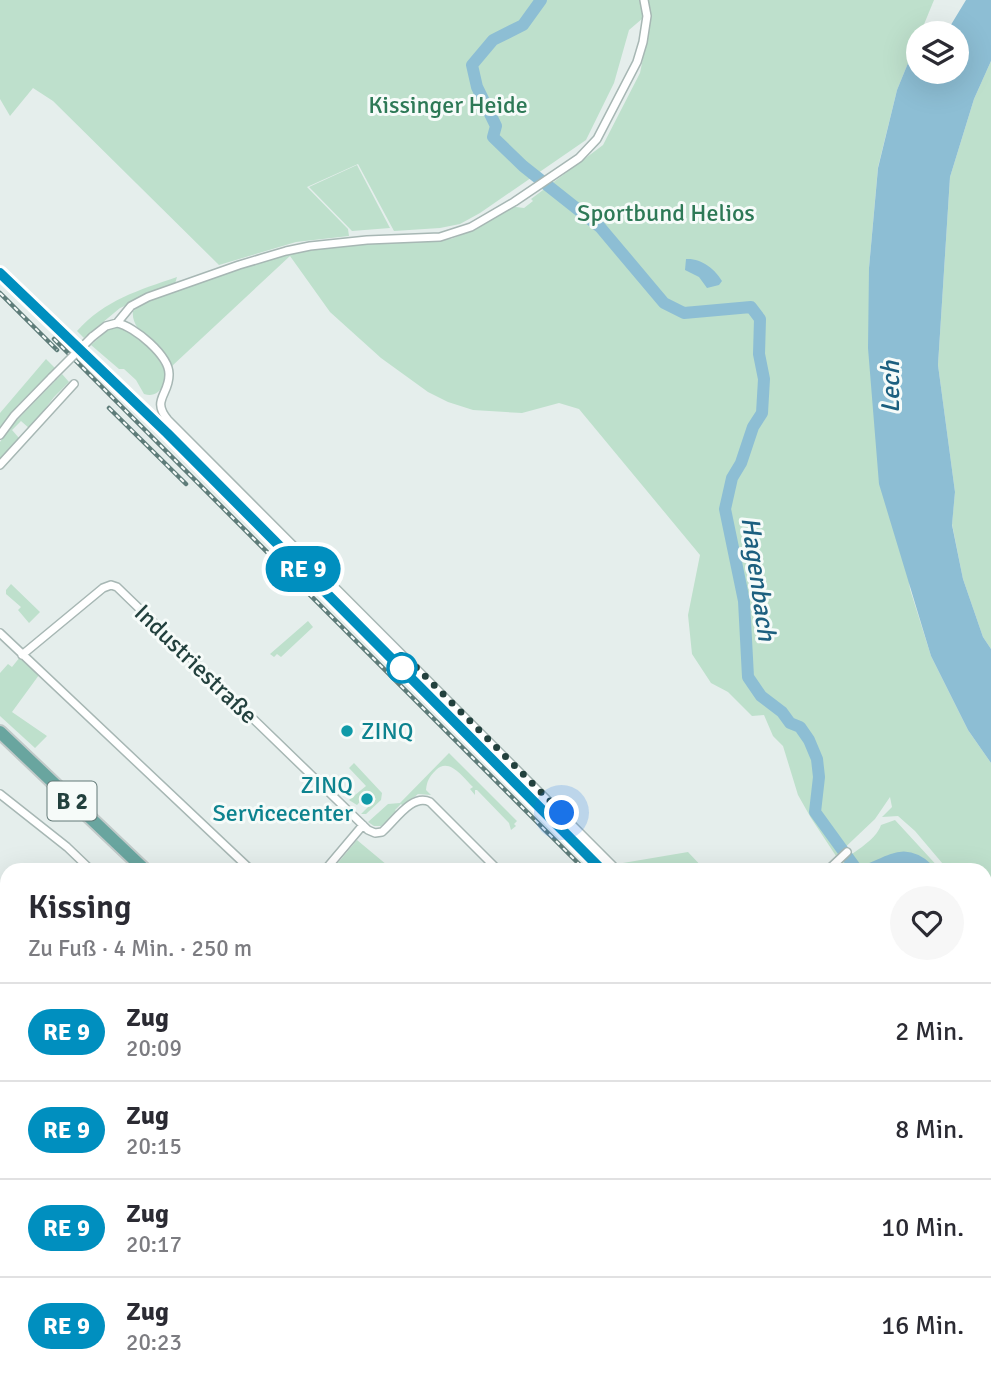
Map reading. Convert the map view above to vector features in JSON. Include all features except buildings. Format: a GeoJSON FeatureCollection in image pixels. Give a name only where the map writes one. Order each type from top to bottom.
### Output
{"type":"FeatureCollection","features":[{"type":"Feature","properties":{"kind":"main road","name":"B 2"},"geometry":{"type":"LineString","coordinates":[[0,732],[138,863]]}},
{"type":"Feature","properties":{"kind":"street"},"geometry":{"type":"LineString","coordinates":[[117,323],[131,306],[148,297],[286,251],[367,240],[440,237],[456,233],[490,216],[548,180],[588,149],[614,109],[637,62],[647,16],[644,0]]}},
{"type":"Feature","properties":{"kind":"street"},"geometry":{"type":"LineString","coordinates":[[0,435],[14,416],[92,337],[106,326],[117,323],[134,329],[167,363],[169,379],[160,405],[168,420],[610,863]]}},
{"type":"Feature","properties":{"kind":"street"},"geometry":{"type":"LineString","coordinates":[[0,465],[74,384]]}},
{"type":"Feature","properties":{"kind":"street","name":"Industriestraße"},"geometry":{"type":"LineString","coordinates":[[22,655],[103,588],[111,585],[117,587],[362,824]]}},
{"type":"Feature","properties":{"kind":"street"},"geometry":{"type":"LineString","coordinates":[[0,634],[244,863]]}},
{"type":"Feature","properties":{"kind":"street"},"geometry":{"type":"LineString","coordinates":[[0,794],[84,863]]}},
{"type":"Feature","properties":{"kind":"street"},"geometry":{"type":"LineString","coordinates":[[331,863],[362,824],[372,832],[382,832],[415,800],[423,799],[430,802],[491,863]]}},
{"type":"Feature","properties":{"kind":"street"},"geometry":{"type":"LineString","coordinates":[[835,863],[847,852]]}},
{"type":"Feature","properties":{"kind":"green space","name":"Kissinger Heide"},"geometry":{"type":"Polygon","coordinates":[[[0,0],[640,0],[643,18],[629,30],[614,83],[586,140],[480,213],[460,224],[394,231],[358,164],[307,187],[348,229],[349,236],[296,242],[219,265],[53,101],[33,88],[10,116],[0,99],[0,0]]]}},
{"type":"Feature","properties":{"kind":"green space","name":"Sportbund Helios"},"geometry":{"type":"Polygon","coordinates":[[[648,0],[934,0],[925,21],[906,21],[906,68],[897,90],[878,167],[869,268],[910,589],[931,656],[968,730],[991,763],[991,863],[942,863],[915,831],[898,816],[882,817],[892,807],[890,797],[875,819],[836,856],[798,795],[783,746],[773,736],[764,715],[752,716],[728,692],[711,683],[692,654],[688,615],[700,555],[579,409],[559,403],[522,413],[473,410],[428,392],[381,358],[330,312],[290,256],[172,366],[136,326],[133,311],[146,302],[283,254],[365,244],[451,239],[474,230],[507,206],[524,208],[533,201],[531,199],[603,145],[640,73],[651,18],[648,0]]]}},
{"type":"Feature","properties":{"kind":"green space"},"geometry":{"type":"Polygon","coordinates":[[[991,61],[991,649],[983,637],[963,579],[952,524],[955,492],[938,365],[950,177],[974,99],[991,61]]]}},
{"type":"Feature","properties":{"kind":"green space"},"geometry":{"type":"Polygon","coordinates":[[[357,165],[390,228],[352,231],[309,187],[357,165]]]}},
{"type":"Feature","properties":{"kind":"green space"},"geometry":{"type":"Polygon","coordinates":[[[177,277],[175,284],[120,308],[84,338],[77,331],[111,304],[177,277]]]}},
{"type":"Feature","properties":{"kind":"green space"},"geometry":{"type":"Polygon","coordinates":[[[110,328],[119,328],[137,337],[160,361],[166,378],[158,392],[152,395],[144,394],[136,380],[91,345],[110,328]]]}},
{"type":"Feature","properties":{"kind":"green space"},"geometry":{"type":"Polygon","coordinates":[[[46,359],[55,368],[0,427],[0,413],[46,359]]]}},
{"type":"Feature","properties":{"kind":"green space"},"geometry":{"type":"Polygon","coordinates":[[[62,374],[69,382],[30,429],[21,421],[12,430],[19,438],[0,459],[0,442],[10,427],[62,374]]]}},
{"type":"Feature","properties":{"kind":"green space"},"geometry":{"type":"Polygon","coordinates":[[[11,584],[40,612],[29,623],[18,610],[21,607],[6,594],[11,584]]]}},
{"type":"Feature","properties":{"kind":"green space"},"geometry":{"type":"Polygon","coordinates":[[[308,621],[313,627],[281,657],[270,654],[308,621]]]}},
{"type":"Feature","properties":{"kind":"green space"},"geometry":{"type":"Polygon","coordinates":[[[20,657],[39,675],[12,712],[47,736],[35,748],[0,716],[0,673],[8,664],[12,667],[20,657]]]}},
{"type":"Feature","properties":{"kind":"green space"},"geometry":{"type":"Polygon","coordinates":[[[449,753],[517,821],[514,824],[516,826],[511,830],[509,823],[477,790],[475,795],[470,789],[473,787],[465,778],[446,766],[436,770],[429,779],[426,790],[431,795],[418,794],[403,806],[401,804],[395,810],[397,812],[381,826],[368,822],[388,804],[400,803],[449,753]]]}},
{"type":"Feature","properties":{"kind":"green space"},"geometry":{"type":"Polygon","coordinates":[[[354,763],[382,793],[381,800],[366,814],[361,814],[376,799],[369,792],[357,805],[349,800],[366,786],[349,768],[354,763]]]}},
{"type":"Feature","properties":{"kind":"green space"},"geometry":{"type":"Polygon","coordinates":[[[895,820],[935,863],[923,863],[914,855],[890,860],[889,863],[840,863],[868,842],[881,825],[895,820]]]}},
{"type":"Feature","properties":{"kind":"green space"},"geometry":{"type":"Polygon","coordinates":[[[357,840],[385,863],[338,863],[357,840]]]}},
{"type":"Feature","properties":{"kind":"green space"},"geometry":{"type":"Polygon","coordinates":[[[688,852],[698,863],[623,863],[688,852]]]}},
{"type":"Feature","properties":{"kind":"water","name":"Lech"},"geometry":{"type":"Polygon","coordinates":[[[966,0],[991,0],[991,61],[974,99],[950,177],[938,365],[955,492],[952,525],[963,579],[983,637],[991,649],[991,763],[968,730],[931,656],[879,484],[868,348],[869,268],[878,168],[897,90],[906,68],[906,84],[969,84],[969,21],[953,21],[966,0]]]}},
{"type":"Feature","properties":{"kind":"water"},"geometry":{"type":"Polygon","coordinates":[[[686,259],[707,265],[722,281],[719,285],[707,288],[699,277],[685,270],[686,259]]]}},
{"type":"Feature","properties":{"kind":"waterway","name":"Hagenbach"},"geometry":{"type":"LineString","coordinates":[[541,0],[523,25],[493,40],[472,65],[477,87],[496,126],[493,137],[523,166],[600,227],[664,303],[684,313],[751,307],[760,319],[759,354],[764,379],[762,413],[753,427],[741,463],[732,478],[725,509],[744,601],[748,677],[761,696],[782,712],[790,723],[800,727],[809,740],[817,759],[819,777],[815,812],[852,863]]}},
{"type":"Feature","properties":{"kind":"waterway","name":"Hagenbach"},"geometry":{"type":"LineString","coordinates":[[885,863],[899,858],[913,859],[921,863]]}},
{"type":"Feature","properties":{"kind":"railway"},"geometry":{"type":"LineString","coordinates":[[0,273],[167,433],[595,863]]}},
{"type":"Feature","properties":{"kind":"railway"},"geometry":{"type":"LineString","coordinates":[[0,293],[57,350]]}},
{"type":"Feature","properties":{"kind":"railway"},"geometry":{"type":"LineString","coordinates":[[54,339],[578,863]]}},
{"type":"Feature","properties":{"kind":"railway"},"geometry":{"type":"LineString","coordinates":[[109,408],[186,484]]}},
{"type":"Feature","properties":{"kind":"train"},"geometry":{"type":"LineString","coordinates":[[0,273],[167,433],[595,863]]}},
{"type":"Feature","properties":{"kind":"place","name":"ZINQ"},"geometry":{"type":"Point","coordinates":[347,731]}},
{"type":"Feature","properties":{"kind":"place","name":"ZINQ Servicecenter"},"geometry":{"type":"Point","coordinates":[367,799]}},
{"type":"Feature","properties":{"kind":"route"},"geometry":{"type":"LineString","coordinates":[[402,668],[401,652],[562,813]]}}]}
